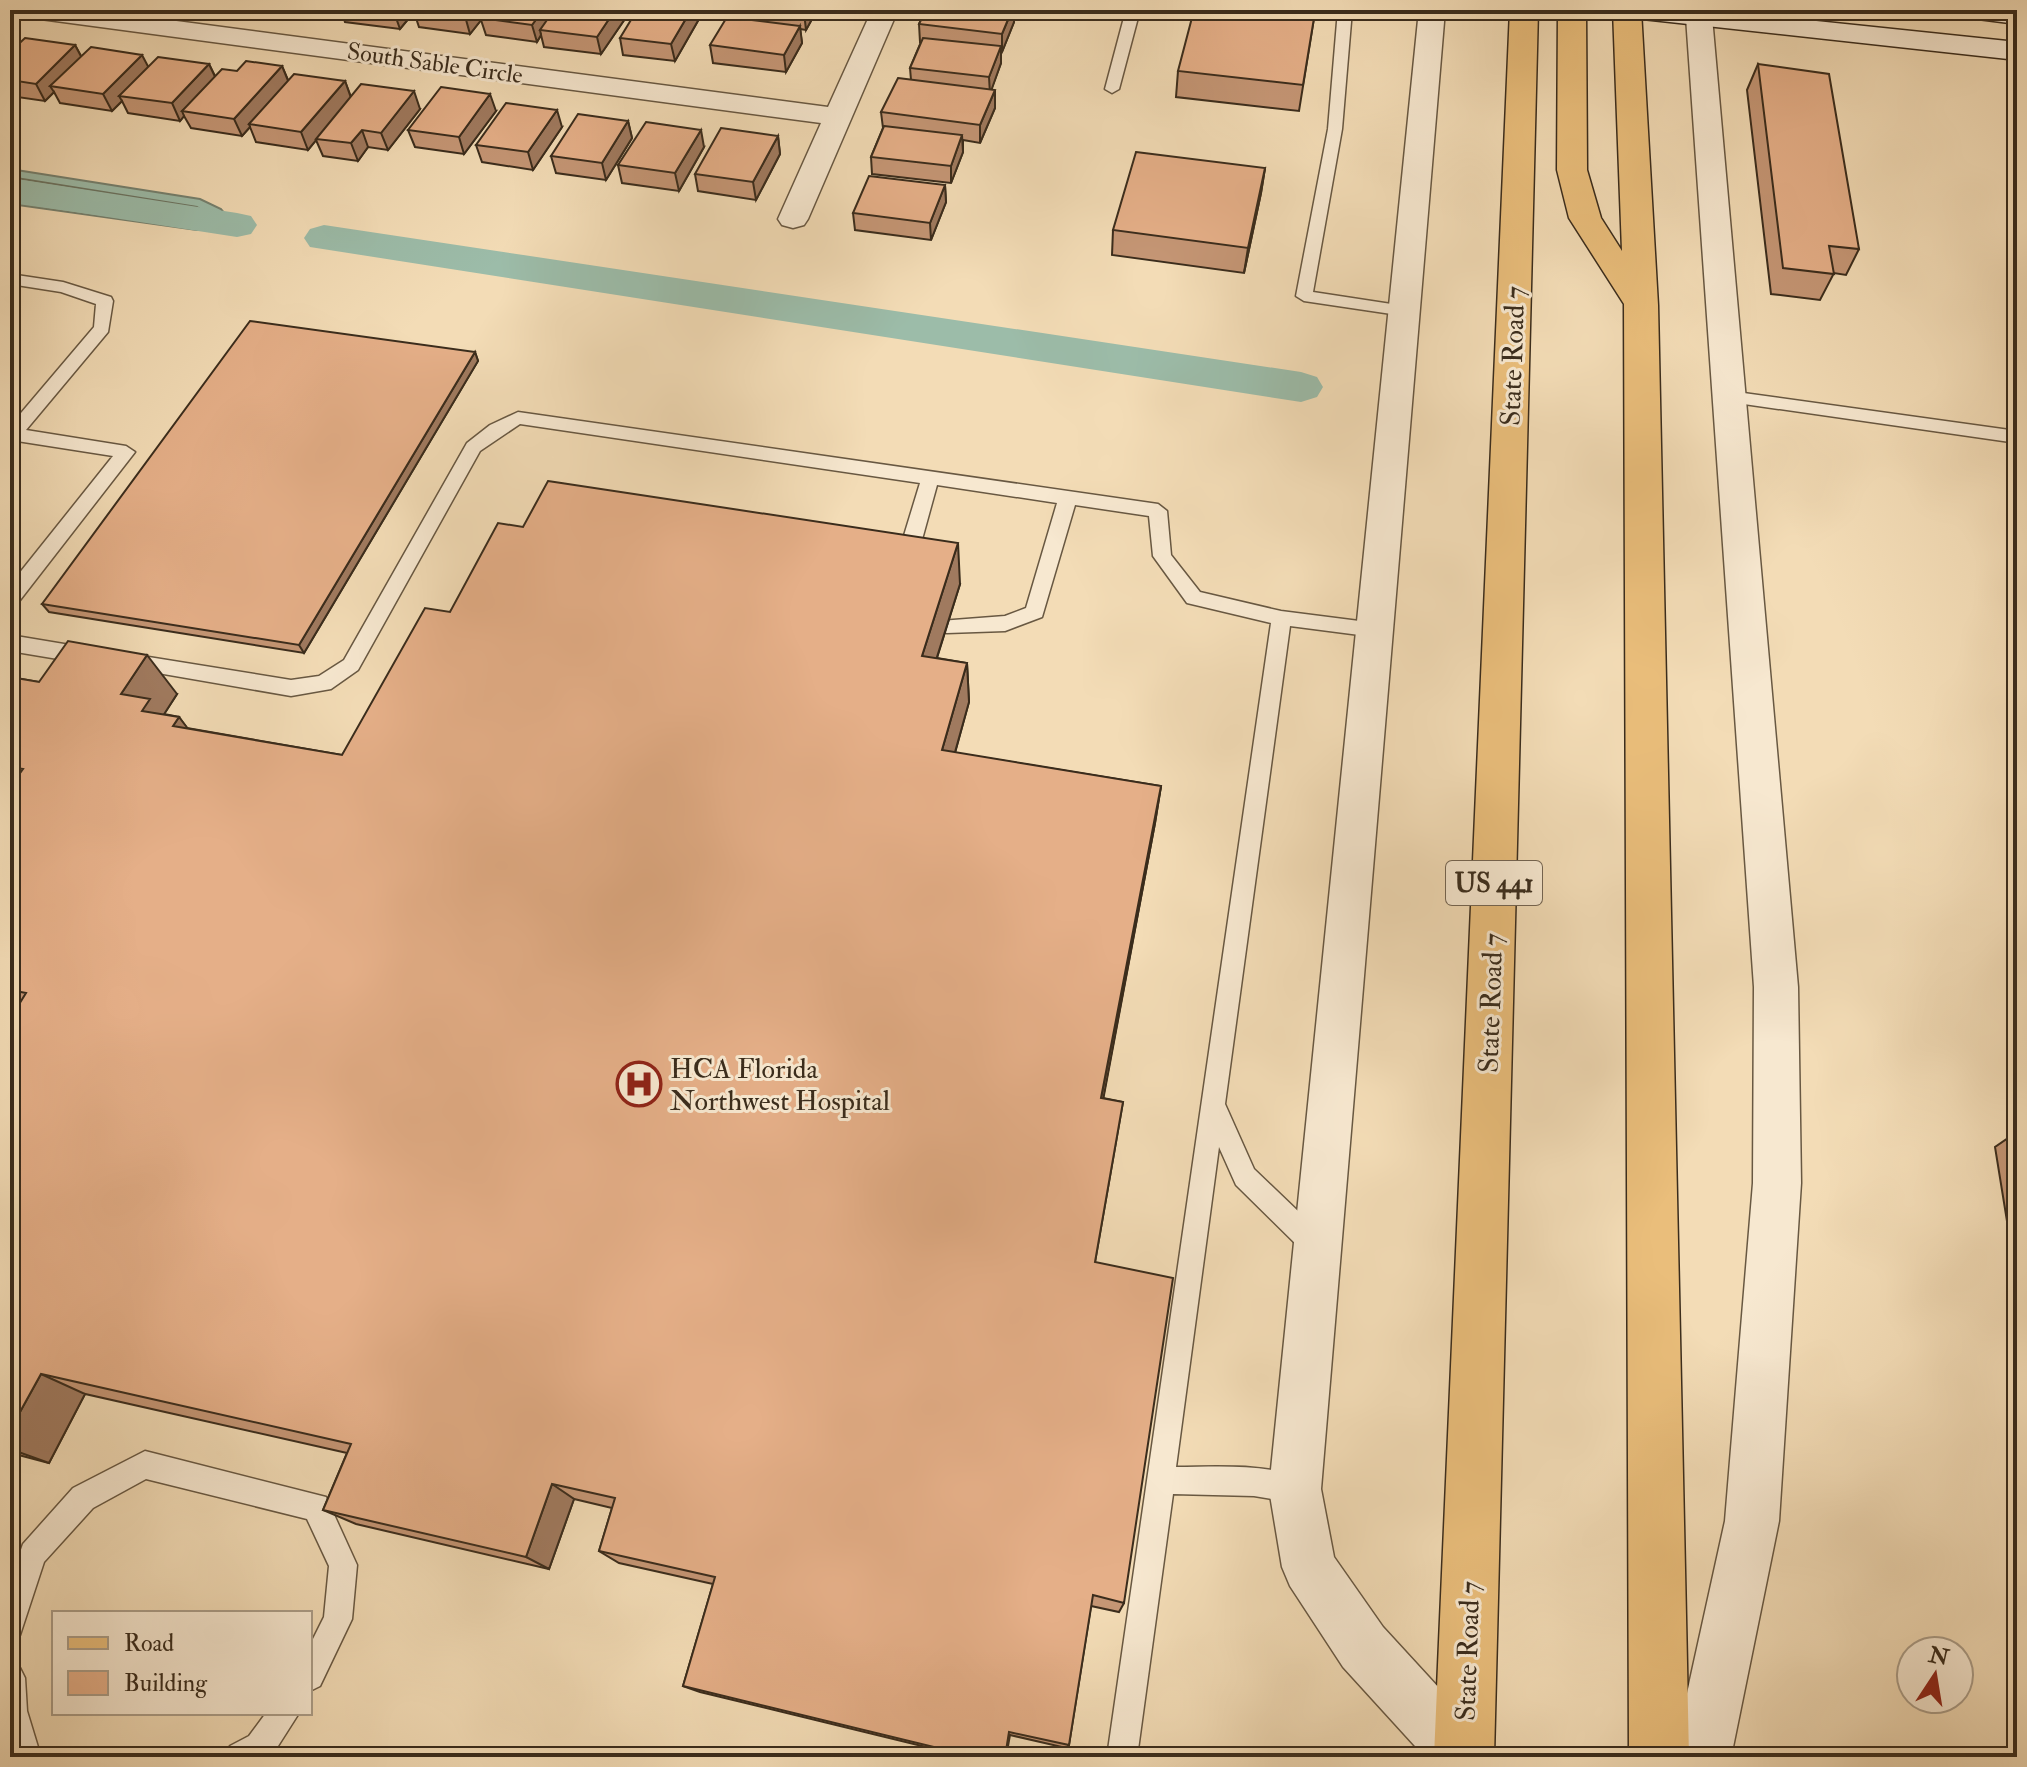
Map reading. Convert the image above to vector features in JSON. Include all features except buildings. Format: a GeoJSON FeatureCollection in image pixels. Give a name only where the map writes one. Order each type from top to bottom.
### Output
{"type":"FeatureCollection","features":[{"type":"Feature","properties":{"kind":"main road","name":"State Road 7"},"geometry":{"type":"LineString","coordinates":[[1464,1757],[1524,10]]}},
{"type":"Feature","properties":{"kind":"main road"},"geometry":{"type":"LineString","coordinates":[[1572,10],[1572,170],[1585,218],[1641,305]]}},
{"type":"Feature","properties":{"kind":"main road"},"geometry":{"type":"LineString","coordinates":[[1630,10],[1641,305],[1659,1757]]}},
{"type":"Feature","properties":{"kind":"street","name":"South Sable Circle"},"geometry":{"type":"LineString","coordinates":[[33,10],[836,117]]}},
{"type":"Feature","properties":{"kind":"street"},"geometry":{"type":"LineString","coordinates":[[793,219],[885,10]]}},
{"type":"Feature","properties":{"kind":"street"},"geometry":{"type":"LineString","coordinates":[[1432,10],[1295,1489],[1309,1567],[1363,1647],[1464,1757]]}},
{"type":"Feature","properties":{"kind":"street"},"geometry":{"type":"LineString","coordinates":[[1630,10],[2017,51]]}},
{"type":"Feature","properties":{"kind":"street"},"geometry":{"type":"LineString","coordinates":[[1964,10],[2017,16]]}},
{"type":"Feature","properties":{"kind":"street"},"geometry":{"type":"LineString","coordinates":[[1699,17],[1776,987],[1777,1183],[1752,1521],[1702,1757]]}},
{"type":"Feature","properties":{"kind":"lane"},"geometry":{"type":"LineString","coordinates":[[1112,89],[1133,10]]}},
{"type":"Feature","properties":{"kind":"lane"},"geometry":{"type":"LineString","coordinates":[[1345,10],[1335,129],[1304,296],[1405,311]]}},
{"type":"Feature","properties":{"kind":"lane"},"geometry":{"type":"LineString","coordinates":[[10,295],[16,280],[63,287],[105,301],[102,328],[11,436]]}},
{"type":"Feature","properties":{"kind":"lane"},"geometry":{"type":"LineString","coordinates":[[1729,397],[2017,437]]}},
{"type":"Feature","properties":{"kind":"lane"},"geometry":{"type":"LineString","coordinates":[[10,643],[291,688],[324,683],[351,665],[473,447],[496,429],[518,418],[1158,511],[1162,556],[1194,598],[1281,618],[1375,630]]}},
{"type":"Feature","properties":{"kind":"lane"},"geometry":{"type":"LineString","coordinates":[[10,599],[126,452],[11,436]]}},
{"type":"Feature","properties":{"kind":"lane"},"geometry":{"type":"LineString","coordinates":[[902,575],[930,478]]}},
{"type":"Feature","properties":{"kind":"lane"},"geometry":{"type":"LineString","coordinates":[[947,626],[1013,623],[1026,620],[1035,612],[1068,498]]}},
{"type":"Feature","properties":{"kind":"lane"},"geometry":{"type":"LineString","coordinates":[[1122,1757],[1281,618]]}},
{"type":"Feature","properties":{"kind":"lane"},"geometry":{"type":"LineString","coordinates":[[1213,1103],[1245,1177],[1318,1247]]}},
{"type":"Feature","properties":{"kind":"lane"},"geometry":{"type":"LineString","coordinates":[[10,1625],[33,1554],[83,1498],[145,1465],[316,1507],[343,1565],[338,1619],[312,1672]]}},
{"type":"Feature","properties":{"kind":"lane"},"geometry":{"type":"LineString","coordinates":[[1161,1480],[1254,1482],[1295,1489]]}},
{"type":"Feature","properties":{"kind":"lane"},"geometry":{"type":"LineString","coordinates":[[10,1678],[11,1711],[26,1757]]}},
{"type":"Feature","properties":{"kind":"lane"},"geometry":{"type":"LineString","coordinates":[[241,1757],[260,1747],[283,1715]]}},
{"type":"Feature","properties":{"kind":"water"},"geometry":{"type":"Polygon","coordinates":[[[10,169],[200,199],[221,209],[230,220],[213,230],[197,230],[10,204],[10,169]]]}},
{"type":"Feature","properties":{"kind":"waterway"},"geometry":{"type":"LineString","coordinates":[[10,190],[237,225]]}},
{"type":"Feature","properties":{"kind":"waterway"},"geometry":{"type":"LineString","coordinates":[[324,238],[1301,387]]}},
{"type":"Feature","properties":{"kind":"place","name":"HCA Florida Northwest Hospital"},"geometry":{"type":"Point","coordinates":[639,1084]}}]}
